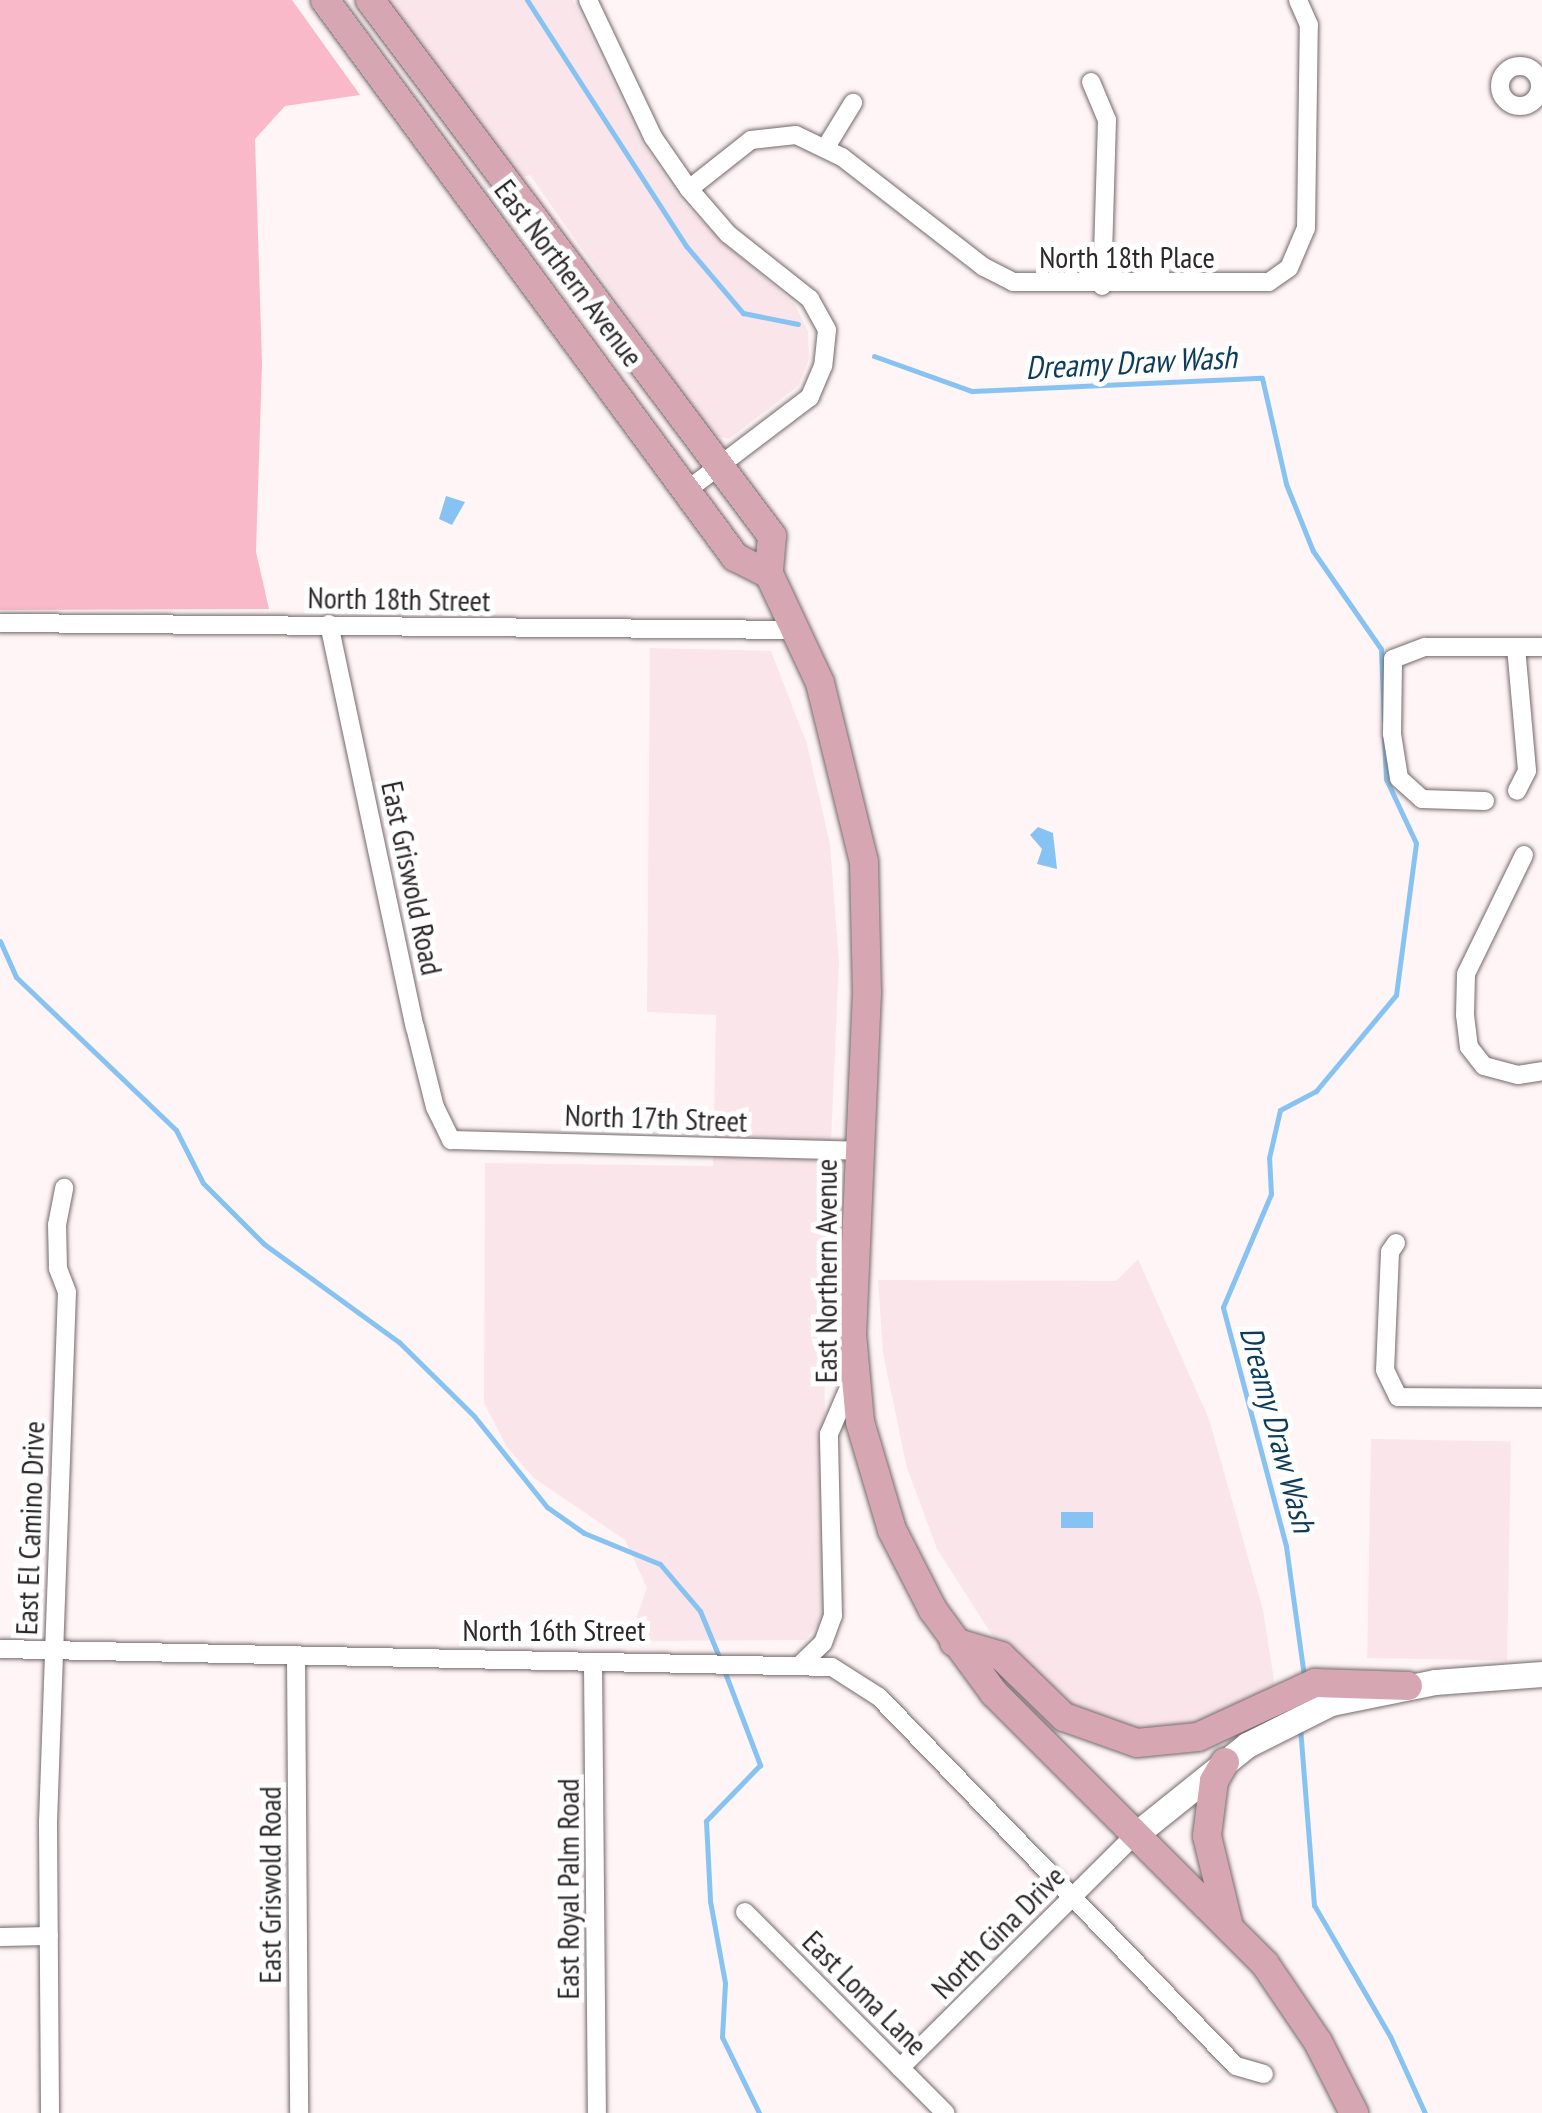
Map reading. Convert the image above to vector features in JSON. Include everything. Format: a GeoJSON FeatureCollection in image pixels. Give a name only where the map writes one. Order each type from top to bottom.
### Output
{"type":"FeatureCollection","features":[{"type":"Feature","properties":{"kind":"main road","name":"East Northern Avenue"},"geometry":{"type":"LineString","coordinates":[[325,0],[689,488],[735,557],[769,574]]}},
{"type":"Feature","properties":{"kind":"main road","name":"East Northern Avenue"},"geometry":{"type":"LineString","coordinates":[[370,0],[722,464],[772,536],[769,574],[796,630],[833,725],[864,862],[868,959],[855,1373],[860,1422],[892,1530],[954,1642],[994,1693],[1230,1928],[1294,2002],[1354,2113]]}},
{"type":"Feature","properties":{"kind":"main road"},"geometry":{"type":"LineString","coordinates":[[954,1642],[1002,1656],[1064,1717],[1127,1742],[1198,1736],[1280,1713],[1323,1693],[1542,1674]]}},
{"type":"Feature","properties":{"kind":"main road"},"geometry":{"type":"LineString","coordinates":[[1134,1835],[1280,1713]]}},
{"type":"Feature","properties":{"kind":"main road"},"geometry":{"type":"LineString","coordinates":[[1225,1762],[1214,1781],[1206,1836],[1230,1928]]}},
{"type":"Feature","properties":{"kind":"street"},"geometry":{"type":"LineString","coordinates":[[588,0],[654,137],[689,189],[728,234],[810,299],[827,330],[823,366],[810,398],[689,488]]}},
{"type":"Feature","properties":{"kind":"street","name":"North 18th Place"},"geometry":{"type":"LineString","coordinates":[[689,189],[752,140],[796,135],[826,146],[998,276],[1032,285],[1269,282],[1289,268],[1306,228],[1309,25],[1298,0]]}},
{"type":"Feature","properties":{"kind":"street"},"geometry":{"type":"LineString","coordinates":[[1091,82],[1107,120],[1102,286]]}},
{"type":"Feature","properties":{"kind":"street"},"geometry":{"type":"LineString","coordinates":[[826,146],[853,103]]}},
{"type":"Feature","properties":{"kind":"street","name":"North 18th Street"},"geometry":{"type":"LineString","coordinates":[[0,623],[796,630]]}},
{"type":"Feature","properties":{"kind":"street","name":"East Griswold Road"},"geometry":{"type":"LineString","coordinates":[[329,624],[415,1027],[435,1107],[452,1140]]}},
{"type":"Feature","properties":{"kind":"street"},"geometry":{"type":"LineString","coordinates":[[1484,801],[1412,796],[1399,778],[1392,734],[1393,659],[1426,647],[1542,647]]}},
{"type":"Feature","properties":{"kind":"street"},"geometry":{"type":"LineString","coordinates":[[1516,647],[1528,770],[1517,791]]}},
{"type":"Feature","properties":{"kind":"street"},"geometry":{"type":"LineString","coordinates":[[1524,855],[1466,974],[1465,1015],[1469,1047],[1484,1066],[1518,1075],[1542,1071]]}},
{"type":"Feature","properties":{"kind":"street","name":"North 17th Street"},"geometry":{"type":"LineString","coordinates":[[452,1140],[859,1151]]}},
{"type":"Feature","properties":{"kind":"street","name":"East El Camino Drive"},"geometry":{"type":"LineString","coordinates":[[50,2113],[54,1649],[67,1292],[58,1268],[58,1225],[64,1188]]}},
{"type":"Feature","properties":{"kind":"street"},"geometry":{"type":"LineString","coordinates":[[1396,1243],[1390,1252],[1385,1370],[1398,1397],[1542,1398]]}},
{"type":"Feature","properties":{"kind":"street"},"geometry":{"type":"LineString","coordinates":[[801,1664],[823,1642],[833,1616],[828,1434],[855,1373]]}},
{"type":"Feature","properties":{"kind":"street","name":"North 16th Street"},"geometry":{"type":"LineString","coordinates":[[0,1649],[594,1664],[801,1664]]}},
{"type":"Feature","properties":{"kind":"street","name":"East Griswold Road"},"geometry":{"type":"LineString","coordinates":[[296,1657],[299,2113]]}},
{"type":"Feature","properties":{"kind":"street","name":"East Royal Palm Road"},"geometry":{"type":"LineString","coordinates":[[594,1664],[597,2113]]}},
{"type":"Feature","properties":{"kind":"street"},"geometry":{"type":"LineString","coordinates":[[801,1664],[832,1667],[865,1684],[1236,2066],[1264,2074]]}},
{"type":"Feature","properties":{"kind":"street","name":"North Gina Drive"},"geometry":{"type":"LineString","coordinates":[[900,2068],[1134,1835]]}},
{"type":"Feature","properties":{"kind":"street","name":"East Loma Lane"},"geometry":{"type":"LineString","coordinates":[[745,1912],[945,2113]]}},
{"type":"Feature","properties":{"kind":"street"},"geometry":{"type":"LineString","coordinates":[[0,1938],[50,1936]]}},
{"type":"Feature","properties":{"kind":"shaded area"},"geometry":{"type":"Polygon","coordinates":[[[0,0],[292,0],[360,95],[285,106],[255,139],[262,364],[256,552],[269,609],[0,610],[0,0]]]}},
{"type":"Feature","properties":{"kind":"shaded area"},"geometry":{"type":"Polygon","coordinates":[[[384,0],[573,0],[642,143],[684,205],[795,305],[808,331],[809,359],[798,386],[729,439],[712,435],[530,175],[519,178],[384,0]]]}},
{"type":"Feature","properties":{"kind":"shaded area"},"geometry":{"type":"Polygon","coordinates":[[[650,648],[771,651],[807,744],[830,844],[839,962],[824,1299],[826,1615],[805,1640],[628,1641],[647,1588],[625,1540],[534,1478],[507,1447],[484,1403],[485,1163],[713,1166],[716,1015],[647,1012],[650,648]]]}},
{"type":"Feature","properties":{"kind":"shaded area"},"geometry":{"type":"Polygon","coordinates":[[[1138,1259],[1209,1419],[1263,1610],[1276,1693],[1177,1735],[1100,1726],[1024,1673],[992,1635],[937,1549],[907,1468],[883,1353],[878,1280],[1116,1281],[1138,1259]]]}},
{"type":"Feature","properties":{"kind":"shaded area"},"geometry":{"type":"Polygon","coordinates":[[[1371,1439],[1511,1441],[1507,1660],[1367,1658],[1371,1439]]]}},
{"type":"Feature","properties":{"kind":"water"},"geometry":{"type":"Polygon","coordinates":[[[446,496],[465,502],[452,525],[439,519],[446,496]]]}},
{"type":"Feature","properties":{"kind":"water"},"geometry":{"type":"Polygon","coordinates":[[[1038,827],[1053,833],[1057,869],[1037,864],[1042,849],[1030,835],[1038,827]]]}},
{"type":"Feature","properties":{"kind":"water"},"geometry":{"type":"Polygon","coordinates":[[[1061,1512],[1093,1512],[1093,1528],[1061,1528],[1061,1512]]]}},
{"type":"Feature","properties":{"kind":"waterway","name":"Dreamy Draw Wash"},"geometry":{"type":"LineString","coordinates":[[527,0],[687,247],[743,313],[798,324]]}},
{"type":"Feature","properties":{"kind":"waterway","name":"Dreamy Draw Wash"},"geometry":{"type":"LineString","coordinates":[[874,356],[972,391],[1262,378],[1286,484],[1313,551],[1381,649],[1384,721]]}},
{"type":"Feature","properties":{"kind":"waterway","name":"Dreamy Draw Wash"},"geometry":{"type":"LineString","coordinates":[[1304,1676],[1286,1546],[1223,1307],[1271,1194],[1269,1158],[1280,1110],[1316,1091],[1396,995],[1416,843],[1386,779],[1384,737]]}},
{"type":"Feature","properties":{"kind":"waterway"},"geometry":{"type":"LineString","coordinates":[[0,941],[16,977],[176,1130],[203,1183],[264,1244],[399,1342],[474,1416],[547,1507],[584,1533],[660,1564],[700,1611],[720,1659]]}},
{"type":"Feature","properties":{"kind":"waterway"},"geometry":{"type":"LineString","coordinates":[[724,1670],[760,1765],[706,1821],[710,1901],[725,1983],[722,2037],[759,2113]]}},
{"type":"Feature","properties":{"kind":"waterway","name":"Dreamy Draw Wash"},"geometry":{"type":"LineString","coordinates":[[1300,1727],[1314,1905],[1390,2036],[1425,2113]]}}]}
